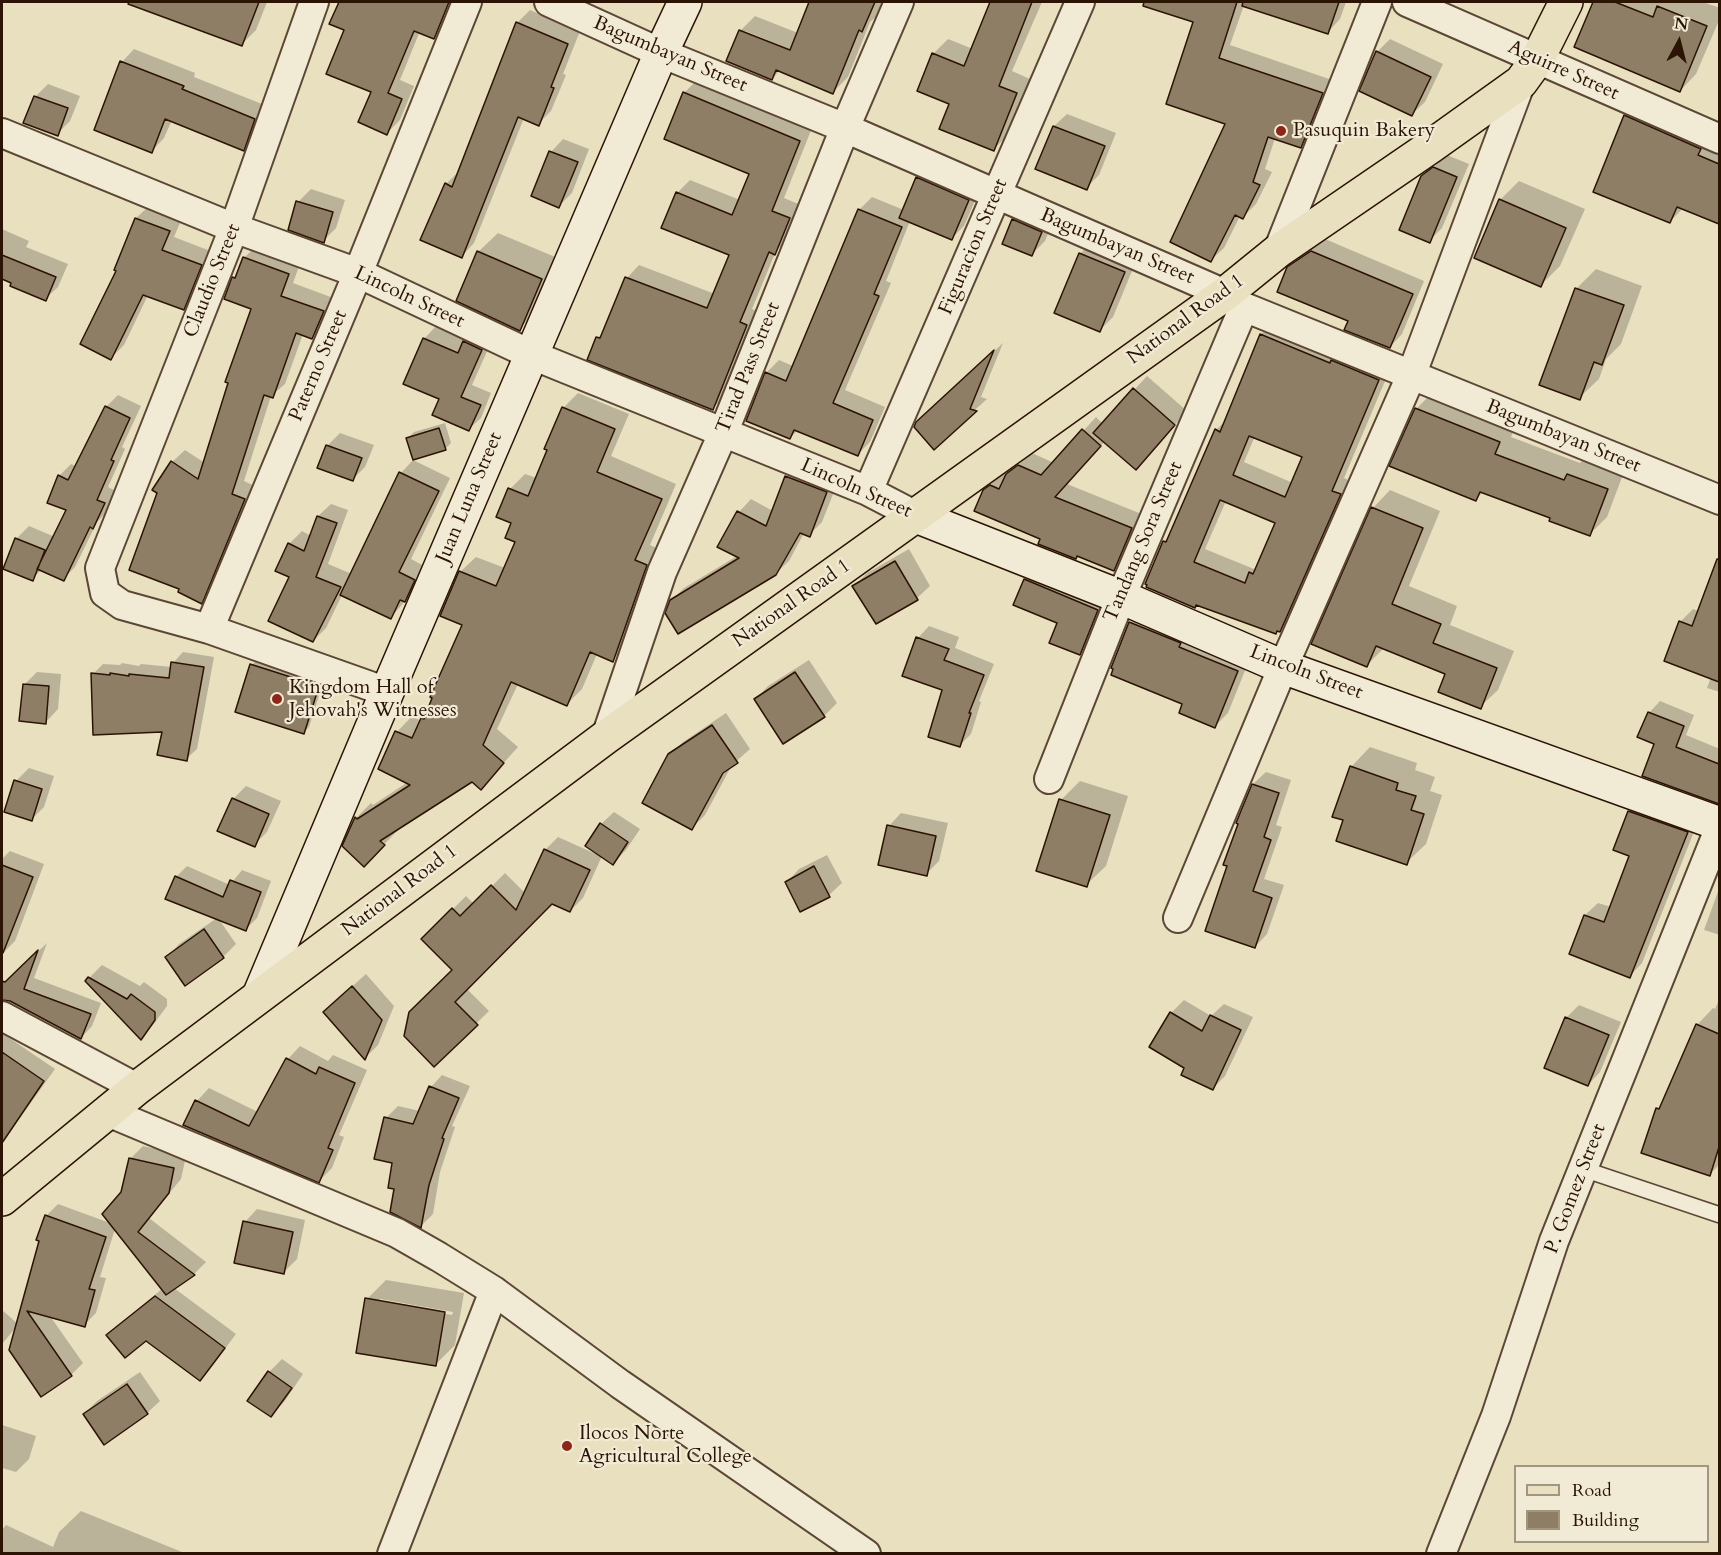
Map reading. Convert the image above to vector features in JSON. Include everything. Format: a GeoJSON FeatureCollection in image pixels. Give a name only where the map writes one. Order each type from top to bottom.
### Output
{"type":"FeatureCollection","features":[{"type":"Feature","properties":{"kind":"main road","name":"National Road 1"},"geometry":{"type":"LineString","coordinates":[[2,1199],[137,1088],[606,737],[916,516],[1234,301],[1278,251],[1430,147],[1529,71],[1566,2]]}},
{"type":"Feature","properties":{"kind":"street","name":"Claudio Street"},"geometry":{"type":"LineString","coordinates":[[208,629],[122,605],[111,599],[105,593],[100,568],[234,228],[314,2]]}},
{"type":"Feature","properties":{"kind":"street","name":"Paterno Street"},"geometry":{"type":"LineString","coordinates":[[208,629],[358,273],[467,2]]}},
{"type":"Feature","properties":{"kind":"street","name":"Bagumbayan Street"},"geometry":{"type":"LineString","coordinates":[[549,2],[661,53],[845,128],[1234,301],[1411,376],[1719,500]]}},
{"type":"Feature","properties":{"kind":"street","name":"Juan Luna Street"},"geometry":{"type":"LineString","coordinates":[[259,996],[387,692],[661,53],[685,2]]}},
{"type":"Feature","properties":{"kind":"street","name":"Tirad Pass Street"},"geometry":{"type":"LineString","coordinates":[[606,737],[662,572],[724,431],[845,128],[899,2]]}},
{"type":"Feature","properties":{"kind":"street","name":"Figuracion Street"},"geometry":{"type":"LineString","coordinates":[[868,491],[1080,2]]}},
{"type":"Feature","properties":{"kind":"street"},"geometry":{"type":"LineString","coordinates":[[1278,251],[1377,2]]}},
{"type":"Feature","properties":{"kind":"street","name":"Aguirre Street"},"geometry":{"type":"LineString","coordinates":[[1407,2],[1529,71],[1719,139]]}},
{"type":"Feature","properties":{"kind":"street"},"geometry":{"type":"LineString","coordinates":[[1178,918],[1283,667],[1411,376],[1529,71]]}},
{"type":"Feature","properties":{"kind":"street","name":"Lincoln Street"},"geometry":{"type":"LineString","coordinates":[[2,132],[234,228],[358,273],[532,355],[724,431],[868,491],[916,516],[1121,597],[1283,667],[1719,825]]}},
{"type":"Feature","properties":{"kind":"street","name":"Tandang Sora Street"},"geometry":{"type":"LineString","coordinates":[[1049,779],[1234,301]]}},
{"type":"Feature","properties":{"kind":"street"},"geometry":{"type":"LineString","coordinates":[[208,629],[387,692]]}},
{"type":"Feature","properties":{"kind":"street","name":"P. Gomez Street"},"geometry":{"type":"LineString","coordinates":[[1441,1554],[1496,1416],[1554,1241],[1719,825]]}},
{"type":"Feature","properties":{"kind":"street"},"geometry":{"type":"LineString","coordinates":[[2,1016],[137,1088]]}},
{"type":"Feature","properties":{"kind":"street"},"geometry":{"type":"LineString","coordinates":[[108,1112],[398,1233],[494,1291],[621,1384],[866,1554]]}},
{"type":"Feature","properties":{"kind":"street"},"geometry":{"type":"LineString","coordinates":[[392,1554],[494,1291]]}},
{"type":"Feature","properties":{"kind":"lane"},"geometry":{"type":"LineString","coordinates":[[1583,1169],[1719,1215]]}},
{"type":"Feature","properties":{"kind":"building"},"geometry":{"type":"Polygon","coordinates":[[[129,2],[259,2],[242,46],[128,4],[129,2]]]}},
{"type":"Feature","properties":{"kind":"building"},"geometry":{"type":"Polygon","coordinates":[[[339,2],[449,2],[434,39],[414,31],[388,93],[402,99],[387,135],[358,122],[371,92],[326,74],[344,30],[329,24],[339,2]]]}},
{"type":"Feature","properties":{"kind":"building"},"geometry":{"type":"Polygon","coordinates":[[[809,2],[875,2],[862,32],[859,30],[833,94],[776,70],[772,80],[726,61],[739,30],[790,50],[809,2]]]}},
{"type":"Feature","properties":{"kind":"building"},"geometry":{"type":"Polygon","coordinates":[[[990,2],[1032,2],[999,86],[1017,93],[994,151],[939,129],[949,104],[917,91],[932,53],[964,66],[990,2]]]}},
{"type":"Feature","properties":{"kind":"building"},"geometry":{"type":"Polygon","coordinates":[[[1144,2],[1237,2],[1219,58],[1323,93],[1301,148],[1268,137],[1253,182],[1260,185],[1243,219],[1235,215],[1211,262],[1170,242],[1225,124],[1166,104],[1193,22],[1143,6],[1144,2]]]}},
{"type":"Feature","properties":{"kind":"building"},"geometry":{"type":"Polygon","coordinates":[[[1243,2],[1339,2],[1328,34],[1242,6],[1243,2]]]}},
{"type":"Feature","properties":{"kind":"building"},"geometry":{"type":"Polygon","coordinates":[[[1593,2],[1615,2],[1653,17],[1657,6],[1707,26],[1680,92],[1574,47],[1593,2]]]}},
{"type":"Feature","properties":{"kind":"building"},"geometry":{"type":"Polygon","coordinates":[[[516,22],[568,44],[539,126],[518,117],[462,258],[420,240],[445,183],[452,187],[516,22]]]}},
{"type":"Feature","properties":{"kind":"building"},"geometry":{"type":"Polygon","coordinates":[[[1376,51],[1431,77],[1412,116],[1359,91],[1376,51]]]}},
{"type":"Feature","properties":{"kind":"building"},"geometry":{"type":"Polygon","coordinates":[[[120,61],[184,86],[182,89],[255,119],[244,151],[165,119],[152,153],[94,130],[120,61]]]}},
{"type":"Feature","properties":{"kind":"building"},"geometry":{"type":"Polygon","coordinates":[[[683,92],[800,141],[772,211],[790,218],[775,255],[769,252],[740,322],[747,325],[713,410],[587,360],[596,337],[600,338],[625,277],[707,308],[729,255],[661,228],[676,192],[732,215],[749,174],[664,139],[683,92]]]}},
{"type":"Feature","properties":{"kind":"building"},"geometry":{"type":"Polygon","coordinates":[[[34,96],[68,108],[58,136],[23,123],[34,96]]]}},
{"type":"Feature","properties":{"kind":"building"},"geometry":{"type":"Polygon","coordinates":[[[1624,115],[1701,149],[1698,155],[1719,164],[1719,224],[1677,207],[1670,223],[1593,192],[1624,115]]]}},
{"type":"Feature","properties":{"kind":"building"},"geometry":{"type":"Polygon","coordinates":[[[1053,126],[1105,146],[1087,190],[1035,169],[1053,126]]]}},
{"type":"Feature","properties":{"kind":"building"},"geometry":{"type":"Polygon","coordinates":[[[549,151],[578,162],[559,208],[531,196],[549,151]]]}},
{"type":"Feature","properties":{"kind":"building"},"geometry":{"type":"Polygon","coordinates":[[[1433,167],[1457,177],[1430,243],[1399,230],[1421,176],[1433,167]]]}},
{"type":"Feature","properties":{"kind":"building"},"geometry":{"type":"Polygon","coordinates":[[[916,177],[969,200],[952,240],[899,218],[916,177]]]}},
{"type":"Feature","properties":{"kind":"building"},"geometry":{"type":"Polygon","coordinates":[[[1499,199],[1566,228],[1541,287],[1474,258],[1499,199]]]}},
{"type":"Feature","properties":{"kind":"building"},"geometry":{"type":"Polygon","coordinates":[[[296,201],[333,212],[324,243],[288,230],[296,201]]]}},
{"type":"Feature","properties":{"kind":"building"},"geometry":{"type":"Polygon","coordinates":[[[858,209],[902,227],[874,294],[879,296],[833,403],[873,420],[858,456],[794,430],[790,439],[746,421],[765,372],[786,381],[858,209]]]}},
{"type":"Feature","properties":{"kind":"building"},"geometry":{"type":"Polygon","coordinates":[[[135,218],[170,231],[162,250],[202,265],[184,310],[143,295],[111,360],[80,344],[116,271],[114,270],[135,218]]]}},
{"type":"Feature","properties":{"kind":"building"},"geometry":{"type":"Polygon","coordinates":[[[1012,219],[1042,232],[1032,256],[1002,244],[1012,219]]]}},
{"type":"Feature","properties":{"kind":"building"},"geometry":{"type":"Polygon","coordinates":[[[477,251],[542,279],[520,331],[456,301],[477,251]]]}},
{"type":"Feature","properties":{"kind":"building"},"geometry":{"type":"Polygon","coordinates":[[[1311,251],[1413,294],[1390,348],[1344,330],[1348,321],[1277,292],[1287,267],[1311,251]]]}},
{"type":"Feature","properties":{"kind":"building"},"geometry":{"type":"Polygon","coordinates":[[[1079,253],[1125,272],[1100,332],[1054,313],[1079,253]]]}},
{"type":"Feature","properties":{"kind":"building"},"geometry":{"type":"Polygon","coordinates":[[[2,255],[56,277],[46,301],[10,286],[11,283],[2,279],[2,255]]]}},
{"type":"Feature","properties":{"kind":"building"},"geometry":{"type":"Polygon","coordinates":[[[243,257],[289,274],[281,296],[324,311],[312,339],[296,333],[273,398],[264,395],[232,494],[245,499],[202,604],[178,592],[179,589],[129,570],[157,493],[152,490],[171,461],[198,479],[228,383],[225,382],[251,309],[224,299],[243,257]]]}},
{"type":"Feature","properties":{"kind":"building"},"geometry":{"type":"Polygon","coordinates":[[[1575,288],[1624,305],[1602,365],[1594,362],[1580,400],[1539,385],[1575,288]]]}},
{"type":"Feature","properties":{"kind":"building"},"geometry":{"type":"Polygon","coordinates":[[[1260,334],[1330,363],[1331,360],[1379,380],[1332,491],[1341,494],[1280,632],[1277,631],[1276,634],[1196,605],[1195,608],[1146,587],[1145,584],[1163,541],[1166,542],[1215,429],[1220,432],[1260,334]],[[1249,436],[1233,475],[1285,497],[1302,457],[1249,436]],[[1220,500],[1194,562],[1245,583],[1249,572],[1253,574],[1275,523],[1220,500]]]}},
{"type":"Feature","properties":{"kind":"building"},"geometry":{"type":"Polygon","coordinates":[[[423,338],[458,353],[463,341],[482,350],[461,397],[481,405],[469,431],[432,415],[439,399],[403,384],[423,338]]]}},
{"type":"Feature","properties":{"kind":"building"},"geometry":{"type":"Polygon","coordinates":[[[994,350],[970,409],[977,411],[934,450],[914,427],[916,422],[994,350]]]}},
{"type":"Feature","properties":{"kind":"building"},"geometry":{"type":"Polygon","coordinates":[[[1133,388],[1175,425],[1136,470],[1093,433],[1133,388]]]}},
{"type":"Feature","properties":{"kind":"building"},"geometry":{"type":"Polygon","coordinates":[[[105,406],[130,418],[111,460],[114,461],[97,500],[105,503],[93,529],[90,527],[64,581],[37,569],[66,510],[47,503],[58,475],[68,480],[105,406]]]}},
{"type":"Feature","properties":{"kind":"building"},"geometry":{"type":"Polygon","coordinates":[[[562,407],[615,429],[597,472],[662,499],[635,560],[647,565],[613,662],[590,652],[567,706],[511,682],[483,745],[504,763],[481,790],[472,782],[380,841],[385,845],[364,867],[342,846],[355,817],[357,819],[410,785],[378,769],[395,731],[412,738],[421,718],[424,719],[432,698],[430,697],[462,625],[440,616],[459,571],[496,586],[515,542],[505,538],[511,523],[496,517],[508,488],[528,496],[547,450],[544,449],[562,407]]]}},
{"type":"Feature","properties":{"kind":"building"},"geometry":{"type":"Polygon","coordinates":[[[1415,408],[1500,442],[1495,454],[1564,480],[1567,474],[1608,489],[1590,536],[1549,521],[1550,518],[1480,492],[1476,501],[1389,466],[1415,408]]]}},
{"type":"Feature","properties":{"kind":"building"},"geometry":{"type":"Polygon","coordinates":[[[439,428],[446,450],[413,460],[406,438],[439,428]]]}},
{"type":"Feature","properties":{"kind":"building"},"geometry":{"type":"Polygon","coordinates":[[[1082,429],[1101,446],[1055,497],[1132,528],[1114,571],[1038,544],[1040,539],[974,511],[983,490],[990,485],[999,489],[1006,474],[1018,465],[1041,475],[1082,429]]]}},
{"type":"Feature","properties":{"kind":"building"},"geometry":{"type":"Polygon","coordinates":[[[326,445],[362,458],[353,481],[317,468],[326,445]]]}},
{"type":"Feature","properties":{"kind":"building"},"geometry":{"type":"Polygon","coordinates":[[[399,472],[439,491],[399,572],[415,580],[405,602],[400,600],[391,619],[340,595],[399,472]]]}},
{"type":"Feature","properties":{"kind":"building"},"geometry":{"type":"Polygon","coordinates":[[[785,476],[827,492],[810,537],[800,533],[776,575],[678,634],[665,613],[670,600],[739,558],[717,547],[737,511],[766,526],[785,476]]]}},
{"type":"Feature","properties":{"kind":"building"},"geometry":{"type":"Polygon","coordinates":[[[1371,507],[1423,528],[1392,604],[1441,624],[1433,643],[1497,668],[1481,709],[1438,692],[1445,674],[1376,646],[1367,667],[1311,644],[1371,507]]]}},
{"type":"Feature","properties":{"kind":"building"},"geometry":{"type":"Polygon","coordinates":[[[317,516],[337,523],[316,577],[341,587],[313,642],[268,621],[289,577],[275,571],[288,543],[304,551],[317,516]]]}},
{"type":"Feature","properties":{"kind":"building"},"geometry":{"type":"Polygon","coordinates":[[[15,538],[45,550],[33,581],[3,569],[15,538]]]}},
{"type":"Feature","properties":{"kind":"building"},"geometry":{"type":"Polygon","coordinates":[[[1717,559],[1719,559],[1719,682],[1664,661],[1679,621],[1692,626],[1717,559]]]}},
{"type":"Feature","properties":{"kind":"building"},"geometry":{"type":"Polygon","coordinates":[[[895,561],[918,600],[876,624],[852,586],[895,561]]]}},
{"type":"Feature","properties":{"kind":"building"},"geometry":{"type":"Polygon","coordinates":[[[1024,579],[1098,610],[1080,655],[1049,643],[1057,623],[1013,605],[1024,579]]]}},
{"type":"Feature","properties":{"kind":"building"},"geometry":{"type":"Polygon","coordinates":[[[1129,622],[1181,643],[1179,647],[1238,671],[1215,728],[1179,713],[1182,704],[1111,675],[1113,669],[1111,668],[1129,622]]]}},
{"type":"Feature","properties":{"kind":"building"},"geometry":{"type":"Polygon","coordinates":[[[916,637],[949,649],[944,660],[984,675],[969,713],[971,713],[960,747],[928,737],[942,690],[902,676],[916,637]]]}},
{"type":"Feature","properties":{"kind":"building"},"geometry":{"type":"Polygon","coordinates":[[[171,662],[204,667],[187,761],[157,755],[162,732],[93,735],[91,673],[169,678],[171,662]]]}},
{"type":"Feature","properties":{"kind":"building","name":"Kingdom Hall of Jehovah's Witnesses"},"geometry":{"type":"Polygon","coordinates":[[[250,664],[319,686],[304,734],[235,712],[250,664]]]}},
{"type":"Feature","properties":{"kind":"building"},"geometry":{"type":"Polygon","coordinates":[[[795,672],[825,717],[783,744],[754,699],[795,672]]]}},
{"type":"Feature","properties":{"kind":"building"},"geometry":{"type":"Polygon","coordinates":[[[23,684],[49,686],[46,724],[19,721],[23,684]]]}},
{"type":"Feature","properties":{"kind":"building"},"geometry":{"type":"Polygon","coordinates":[[[1648,712],[1684,726],[1676,747],[1719,764],[1719,804],[1642,776],[1654,744],[1637,737],[1648,712]]]}},
{"type":"Feature","properties":{"kind":"building"},"geometry":{"type":"Polygon","coordinates":[[[712,725],[738,763],[723,773],[692,830],[642,803],[668,754],[712,725]]]}},
{"type":"Feature","properties":{"kind":"building"},"geometry":{"type":"Polygon","coordinates":[[[1350,766],[1398,783],[1396,790],[1416,796],[1411,810],[1424,814],[1407,865],[1336,841],[1343,820],[1332,817],[1350,766]]]}},
{"type":"Feature","properties":{"kind":"building"},"geometry":{"type":"Polygon","coordinates":[[[14,780],[42,789],[32,821],[4,812],[14,780]]]}},
{"type":"Feature","properties":{"kind":"building"},"geometry":{"type":"Polygon","coordinates":[[[1252,784],[1279,793],[1264,837],[1271,840],[1253,891],[1272,898],[1255,948],[1205,931],[1227,866],[1223,865],[1238,824],[1236,823],[1252,784]]]}},
{"type":"Feature","properties":{"kind":"building"},"geometry":{"type":"Polygon","coordinates":[[[232,798],[269,814],[255,847],[217,831],[232,798]]]}},
{"type":"Feature","properties":{"kind":"building"},"geometry":{"type":"Polygon","coordinates":[[[1059,799],[1110,815],[1087,887],[1036,871],[1059,799]]]}},
{"type":"Feature","properties":{"kind":"building"},"geometry":{"type":"Polygon","coordinates":[[[1628,811],[1688,832],[1630,978],[1569,954],[1584,915],[1604,922],[1629,856],[1613,850],[1628,811]]]}},
{"type":"Feature","properties":{"kind":"building"},"geometry":{"type":"Polygon","coordinates":[[[600,823],[628,842],[613,865],[585,846],[600,823]]]}},
{"type":"Feature","properties":{"kind":"building"},"geometry":{"type":"Polygon","coordinates":[[[887,825],[936,836],[927,876],[878,865],[887,825]]]}},
{"type":"Feature","properties":{"kind":"building"},"geometry":{"type":"Polygon","coordinates":[[[544,849],[590,870],[570,912],[552,904],[455,1002],[478,1025],[434,1067],[404,1036],[409,1012],[452,970],[421,939],[452,908],[460,916],[491,885],[516,910],[544,849]]]}},
{"type":"Feature","properties":{"kind":"building"},"geometry":{"type":"Polygon","coordinates":[[[2,865],[33,877],[3,953],[2,953],[2,865]]]}},
{"type":"Feature","properties":{"kind":"building"},"geometry":{"type":"Polygon","coordinates":[[[814,866],[830,897],[800,912],[785,882],[814,866]]]}},
{"type":"Feature","properties":{"kind":"building"},"geometry":{"type":"Polygon","coordinates":[[[175,876],[223,897],[230,880],[261,892],[246,931],[165,899],[175,876]]]}},
{"type":"Feature","properties":{"kind":"building"},"geometry":{"type":"Polygon","coordinates":[[[204,929],[224,958],[185,986],[165,957],[204,929]]]}},
{"type":"Feature","properties":{"kind":"building"},"geometry":{"type":"Polygon","coordinates":[[[38,950],[24,989],[91,1014],[81,1039],[10,1001],[2,1000],[2,981],[5,982],[38,950]]]}},
{"type":"Feature","properties":{"kind":"building"},"geometry":{"type":"Polygon","coordinates":[[[88,977],[127,999],[131,994],[155,1012],[155,1020],[141,1040],[85,981],[88,977]]]}},
{"type":"Feature","properties":{"kind":"building"},"geometry":{"type":"Polygon","coordinates":[[[352,986],[382,1020],[365,1060],[323,1012],[352,986]]]}},
{"type":"Feature","properties":{"kind":"building"},"geometry":{"type":"Polygon","coordinates":[[[1170,1012],[1202,1031],[1210,1015],[1241,1030],[1213,1090],[1181,1075],[1184,1068],[1149,1047],[1170,1012]]]}},
{"type":"Feature","properties":{"kind":"building"},"geometry":{"type":"Polygon","coordinates":[[[1565,1017],[1609,1035],[1588,1086],[1544,1068],[1565,1017]]]}},
{"type":"Feature","properties":{"kind":"building"},"geometry":{"type":"Polygon","coordinates":[[[1696,1024],[1719,1034],[1719,1147],[1710,1176],[1641,1153],[1656,1108],[1659,1109],[1696,1024]]]}},
{"type":"Feature","properties":{"kind":"building"},"geometry":{"type":"Polygon","coordinates":[[[2,1052],[44,1081],[2,1143],[2,1052]]]}},
{"type":"Feature","properties":{"kind":"building"},"geometry":{"type":"Polygon","coordinates":[[[286,1058],[316,1074],[319,1067],[355,1083],[328,1148],[333,1150],[319,1183],[183,1125],[195,1100],[249,1126],[286,1058]]]}},
{"type":"Feature","properties":{"kind":"building"},"geometry":{"type":"Polygon","coordinates":[[[429,1086],[459,1098],[442,1138],[444,1139],[429,1185],[421,1228],[390,1212],[394,1189],[388,1188],[392,1163],[374,1159],[384,1117],[413,1124],[429,1086]]]}},
{"type":"Feature","properties":{"kind":"building"},"geometry":{"type":"Polygon","coordinates":[[[129,1158],[174,1168],[169,1193],[138,1232],[195,1275],[166,1295],[102,1214],[121,1192],[129,1158]]]}},
{"type":"Feature","properties":{"kind":"building"},"geometry":{"type":"Polygon","coordinates":[[[45,1215],[106,1237],[89,1289],[95,1290],[85,1327],[27,1311],[72,1376],[41,1397],[9,1350],[39,1241],[36,1240],[45,1215]]]}},
{"type":"Feature","properties":{"kind":"building"},"geometry":{"type":"Polygon","coordinates":[[[243,1221],[293,1232],[284,1274],[234,1263],[243,1221]]]}},
{"type":"Feature","properties":{"kind":"building"},"geometry":{"type":"Polygon","coordinates":[[[155,1296],[225,1348],[200,1381],[146,1341],[125,1358],[106,1335],[155,1296]]]}},
{"type":"Feature","properties":{"kind":"building"},"geometry":{"type":"Polygon","coordinates":[[[365,1298],[445,1312],[436,1366],[356,1353],[365,1298]]]}},
{"type":"Feature","properties":{"kind":"building"},"geometry":{"type":"Polygon","coordinates":[[[268,1371],[292,1388],[271,1417],[247,1401],[268,1371]]]}},
{"type":"Feature","properties":{"kind":"building"},"geometry":{"type":"Polygon","coordinates":[[[127,1384],[148,1414],[104,1445],[83,1414],[127,1384]]]}},
{"type":"Feature","properties":{"kind":"place","name":"Pasuquin Bakery"},"geometry":{"type":"Point","coordinates":[1281,131]}},
{"type":"Feature","properties":{"kind":"place","name":"Kingdom Hall of Jehovah's Witnesses"},"geometry":{"type":"Point","coordinates":[277,699]}},
{"type":"Feature","properties":{"kind":"place","name":"Ilocos Norte Agricultural College"},"geometry":{"type":"Point","coordinates":[567,1446]}}]}
